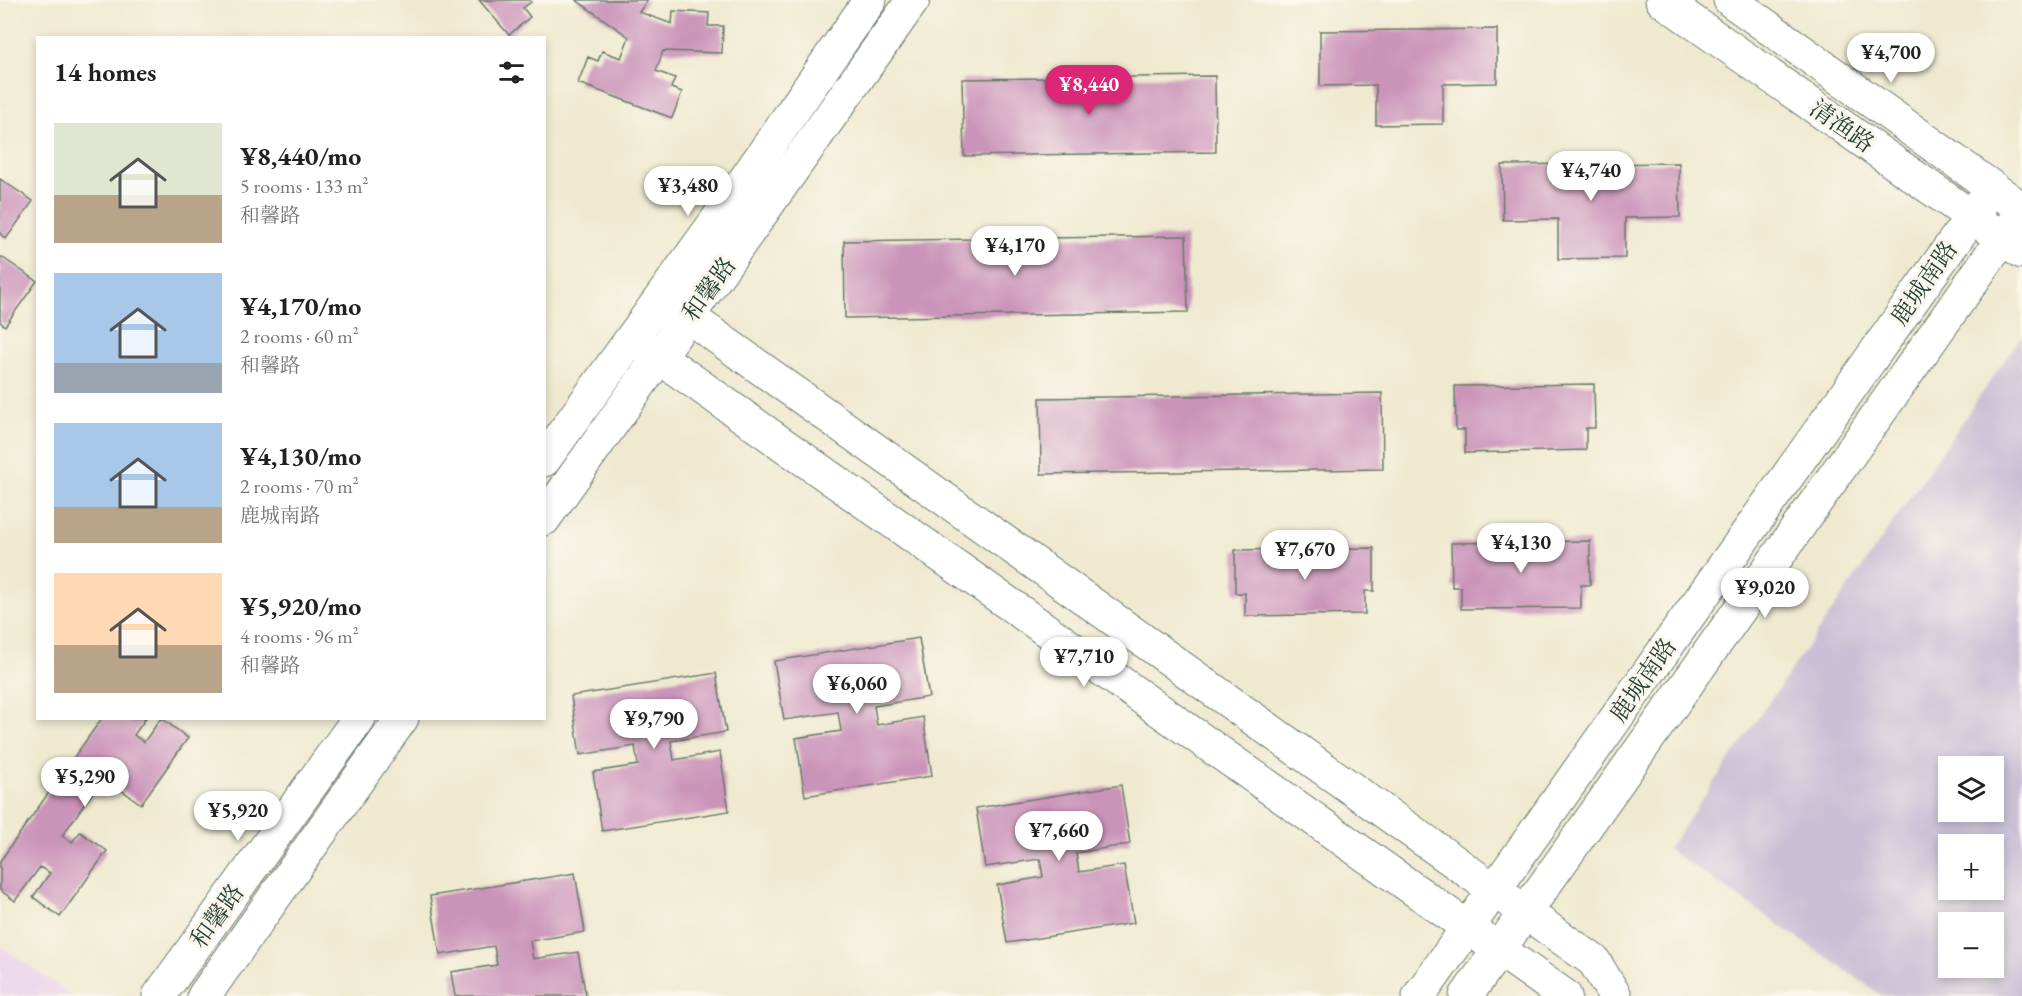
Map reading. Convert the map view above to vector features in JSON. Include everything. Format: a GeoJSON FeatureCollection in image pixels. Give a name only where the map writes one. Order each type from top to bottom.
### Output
{"type":"FeatureCollection","features":[{"type":"Feature","properties":{"kind":"street","name":"和馨路"},"geometry":{"type":"LineString","coordinates":[[546,457],[662,298],[870,0]]}},
{"type":"Feature","properties":{"kind":"street","name":"和馨路"},"geometry":{"type":"LineString","coordinates":[[546,516],[913,0]]}},
{"type":"Feature","properties":{"kind":"street","name":"清渔路"},"geometry":{"type":"LineString","coordinates":[[1662,0],[2013,245]]}},
{"type":"Feature","properties":{"kind":"street","name":"清渔路"},"geometry":{"type":"LineString","coordinates":[[1730,0],[2022,210]]}},
{"type":"Feature","properties":{"kind":"street","name":"鹿城南路"},"geometry":{"type":"LineString","coordinates":[[1419,996],[1992,188]]}},
{"type":"Feature","properties":{"kind":"street","name":"鹿城南路"},"geometry":{"type":"LineString","coordinates":[[1466,996],[2013,245],[2022,210]]}},
{"type":"Feature","properties":{"kind":"street"},"geometry":{"type":"LineString","coordinates":[[662,298],[1594,961],[1615,996]]}},
{"type":"Feature","properties":{"kind":"street"},"geometry":{"type":"LineString","coordinates":[[632,338],[1565,996]]}},
{"type":"Feature","properties":{"kind":"street","name":"和馨路"},"geometry":{"type":"LineString","coordinates":[[159,996],[358,720]]}},
{"type":"Feature","properties":{"kind":"street","name":"和馨路"},"geometry":{"type":"LineString","coordinates":[[204,996],[401,720]]}},
{"type":"Feature","properties":{"kind":"shaded area"},"geometry":{"type":"Polygon","coordinates":[[[2022,335],[2022,996],[1883,996],[1668,849],[2022,335]]]}},
{"type":"Feature","properties":{"kind":"shaded area"},"geometry":{"type":"Polygon","coordinates":[[[0,946],[73,996],[0,996],[0,946]]]}},
{"type":"Feature","properties":{"kind":"building"},"geometry":{"type":"Polygon","coordinates":[[[479,0],[529,0],[531,2],[523,8],[530,17],[509,35],[479,0]]]}},
{"type":"Feature","properties":{"kind":"building"},"geometry":{"type":"Polygon","coordinates":[[[576,0],[648,0],[639,12],[672,24],[673,11],[709,13],[708,26],[723,26],[722,53],[663,51],[656,71],[675,78],[671,88],[682,92],[672,118],[578,83],[588,57],[598,61],[602,51],[621,58],[629,37],[576,0]]]}},
{"type":"Feature","properties":{"kind":"building"},"geometry":{"type":"Polygon","coordinates":[[[1497,29],[1497,83],[1443,84],[1443,124],[1376,125],[1376,85],[1320,86],[1320,31],[1497,29]]]}},
{"type":"Feature","properties":{"kind":"building"},"geometry":{"type":"Polygon","coordinates":[[[1215,76],[1216,152],[964,156],[962,79],[1215,76]]]}},
{"type":"Feature","properties":{"kind":"building"},"geometry":{"type":"Polygon","coordinates":[[[1679,163],[1680,217],[1625,218],[1625,258],[1558,259],[1558,219],[1503,220],[1502,165],[1679,163]]]}},
{"type":"Feature","properties":{"kind":"building"},"geometry":{"type":"Polygon","coordinates":[[[0,179],[33,201],[6,239],[0,234],[0,179]]]}},
{"type":"Feature","properties":{"kind":"building"},"geometry":{"type":"Polygon","coordinates":[[[1186,236],[1188,312],[845,318],[844,241],[1186,236]]]}},
{"type":"Feature","properties":{"kind":"building"},"geometry":{"type":"Polygon","coordinates":[[[0,256],[36,282],[5,326],[0,322],[0,256]]]}},
{"type":"Feature","properties":{"kind":"building"},"geometry":{"type":"Polygon","coordinates":[[[1594,384],[1595,428],[1586,428],[1586,450],[1465,453],[1465,430],[1456,430],[1455,386],[1594,384]]]}},
{"type":"Feature","properties":{"kind":"building"},"geometry":{"type":"Polygon","coordinates":[[[1382,393],[1383,469],[1041,474],[1040,398],[1382,393]]]}},
{"type":"Feature","properties":{"kind":"building"},"geometry":{"type":"Polygon","coordinates":[[[1590,541],[1590,585],[1581,585],[1581,608],[1461,609],[1461,587],[1452,587],[1451,543],[1590,541]]]}},
{"type":"Feature","properties":{"kind":"building"},"geometry":{"type":"Polygon","coordinates":[[[1374,548],[1374,591],[1365,591],[1365,614],[1245,616],[1245,593],[1235,593],[1235,550],[1374,548]]]}},
{"type":"Feature","properties":{"kind":"building"},"geometry":{"type":"Polygon","coordinates":[[[919,638],[929,697],[874,706],[877,725],[923,717],[932,776],[805,796],[796,738],[841,731],[838,712],[784,720],[774,661],[919,638]]]}},
{"type":"Feature","properties":{"kind":"building"},"geometry":{"type":"Polygon","coordinates":[[[716,673],[726,732],[671,741],[674,760],[720,752],[729,811],[602,831],[593,772],[638,765],[635,746],[580,755],[571,696],[716,673]]]}},
{"type":"Feature","properties":{"kind":"building"},"geometry":{"type":"Polygon","coordinates":[[[101,720],[145,720],[134,735],[144,742],[160,720],[164,720],[188,738],[141,804],[113,784],[121,773],[111,766],[62,836],[72,842],[80,832],[107,851],[60,917],[33,897],[50,873],[40,867],[15,901],[0,890],[0,861],[101,720]]]}},
{"type":"Feature","properties":{"kind":"building"},"geometry":{"type":"Polygon","coordinates":[[[1121,785],[1130,844],[1076,853],[1079,872],[1124,865],[1134,923],[1007,943],[997,885],[1043,877],[1040,859],[985,867],[976,808],[1121,785]]]}},
{"type":"Feature","properties":{"kind":"building"},"geometry":{"type":"Polygon","coordinates":[[[575,873],[585,932],[530,941],[533,959],[578,952],[586,996],[455,996],[451,972],[497,965],[494,946],[440,955],[430,896],[575,873]]]}}]}
